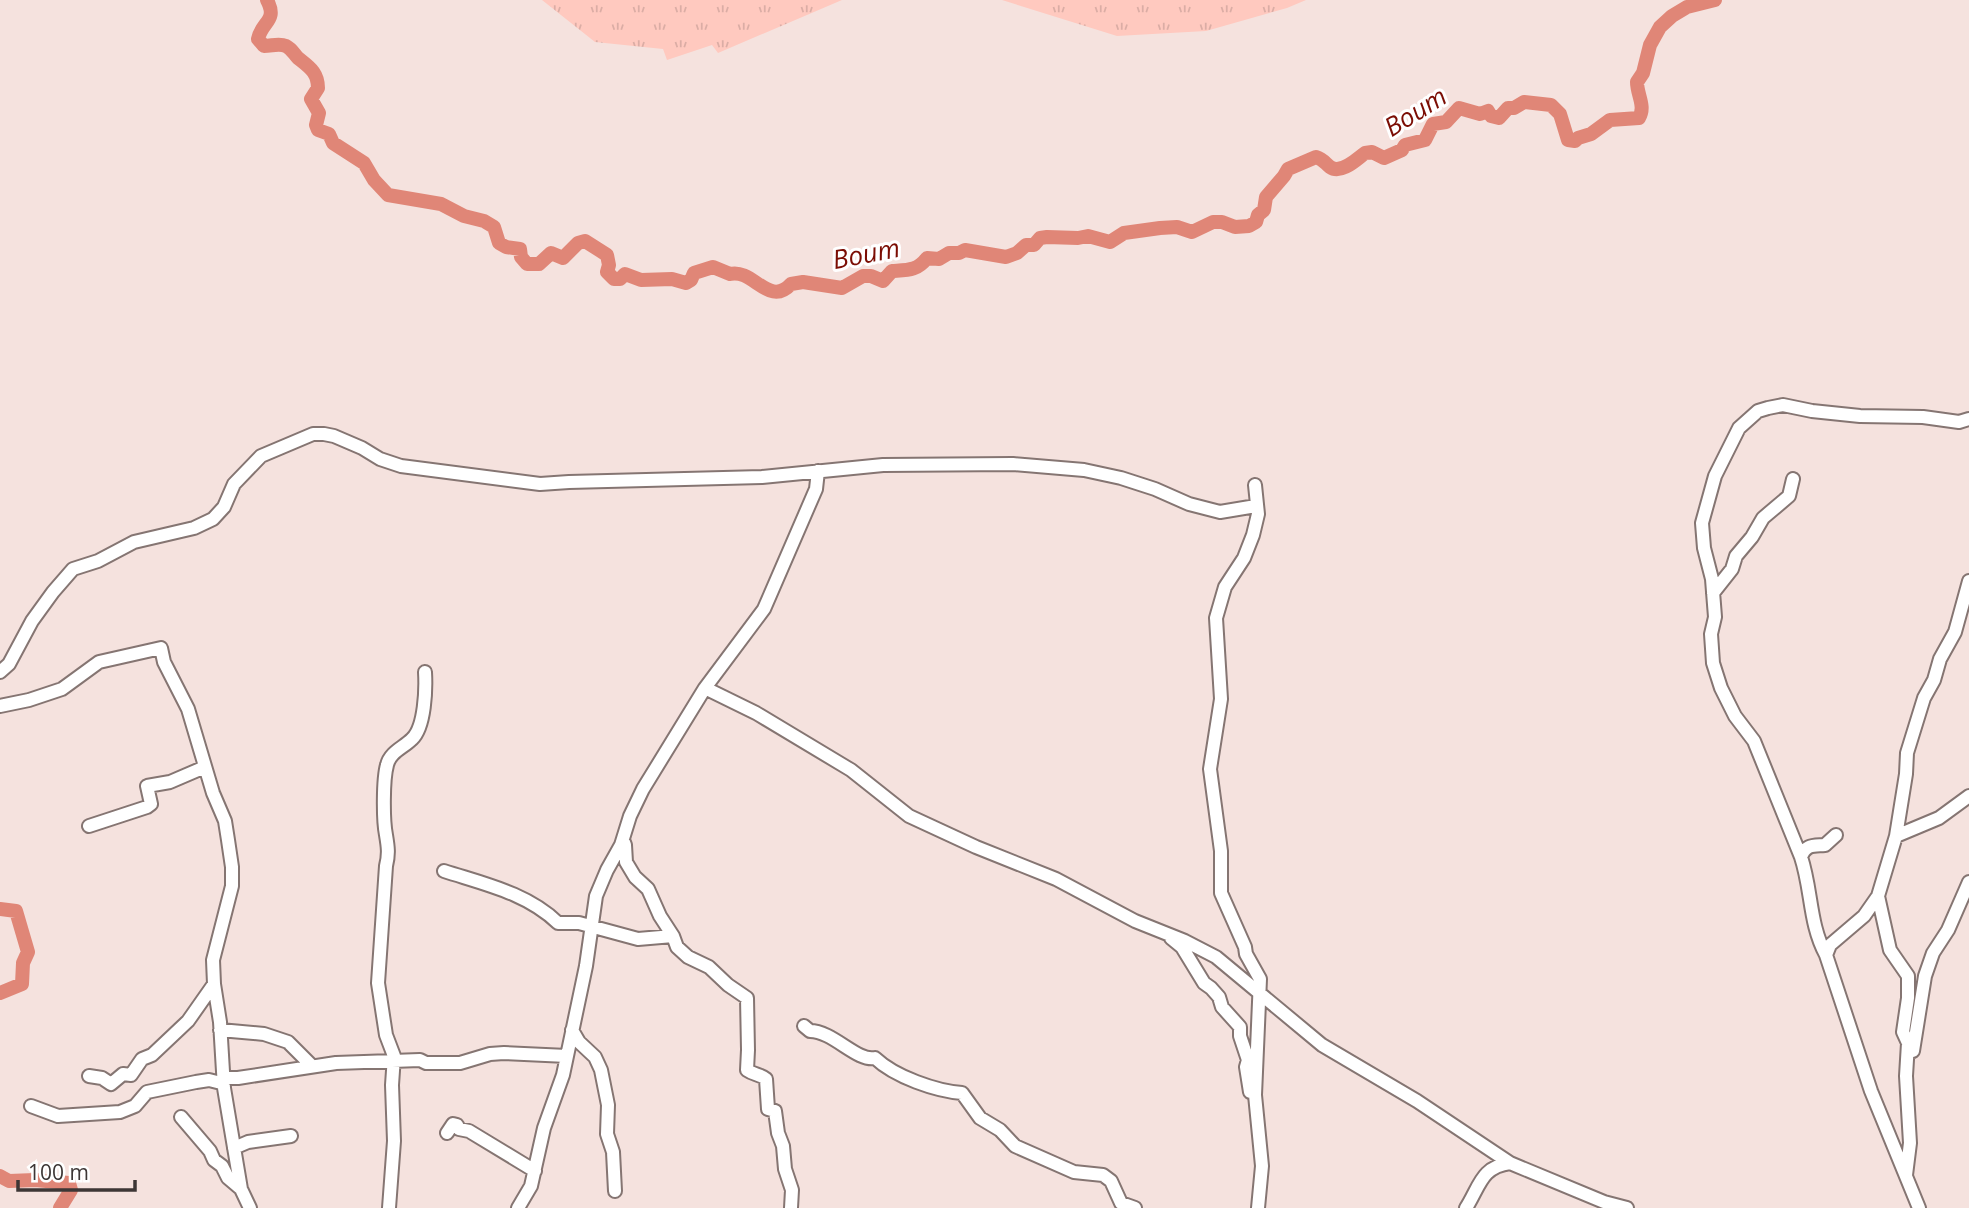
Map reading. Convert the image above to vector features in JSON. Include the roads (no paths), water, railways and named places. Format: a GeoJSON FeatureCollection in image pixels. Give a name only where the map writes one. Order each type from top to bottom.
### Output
{"type":"FeatureCollection","features":[{"type":"Feature","properties":{"kind":"street"},"geometry":{"type":"LineString","coordinates":[[1919,1208],[1871,1091],[1815,929],[1801,857],[1754,741],[1735,716],[1721,688],[1713,663],[1711,634],[1715,617],[1702,523],[1710,491],[1729,445],[1739,428],[1758,411],[1783,405],[1860,416],[1923,417],[1959,422],[1969,419]]}},
{"type":"Feature","properties":{"kind":"street"},"geometry":{"type":"LineString","coordinates":[[0,673],[9,664],[32,621],[73,569],[98,561],[134,542],[194,528],[213,519],[224,507],[234,484],[261,456],[313,434],[334,436],[380,459],[401,466],[540,484],[762,477],[883,466],[1013,464],[1084,470],[1121,478],[1189,504],[1220,512],[1256,506]]}},
{"type":"Feature","properties":{"kind":"street"},"geometry":{"type":"LineString","coordinates":[[518,1208],[531,1186],[544,1128],[556,1098],[567,1056],[586,967],[596,896],[643,789],[705,688],[764,609],[816,489],[818,471]]}},
{"type":"Feature","properties":{"kind":"street"},"geometry":{"type":"LineString","coordinates":[[1713,593],[1732,569],[1736,556],[1752,537],[1755,527],[1773,507],[1789,496],[1793,479]]}},
{"type":"Feature","properties":{"kind":"street"},"geometry":{"type":"LineString","coordinates":[[1255,485],[1258,514],[1253,535],[1244,558],[1225,587],[1216,618],[1221,699],[1210,769],[1221,851],[1221,893],[1246,954],[1260,979],[1256,1101],[1262,1166],[1258,1208]]}},
{"type":"Feature","properties":{"kind":"street"},"geometry":{"type":"LineString","coordinates":[[1826,955],[1830,944],[1864,916],[1878,896],[1896,836],[1907,753],[1924,698],[1955,632],[1969,581]]}},
{"type":"Feature","properties":{"kind":"street"},"geometry":{"type":"LineString","coordinates":[[0,706],[62,689],[99,662],[161,648],[164,662],[188,709],[225,821],[232,886],[213,960],[214,984],[223,1081],[240,1189],[250,1208]]}},
{"type":"Feature","properties":{"kind":"street"},"geometry":{"type":"LineString","coordinates":[[389,1208],[394,1141],[392,1085],[395,1061],[386,1035],[378,983],[386,866],[390,852],[385,834],[384,783],[392,754],[414,738],[419,730],[426,687],[425,672]]}},
{"type":"Feature","properties":{"kind":"street"},"geometry":{"type":"LineString","coordinates":[[705,688],[756,713],[851,769],[909,816],[976,847],[1056,879],[1135,920],[1216,957],[1322,1045],[1417,1101],[1510,1163],[1604,1202],[1627,1208]]}},
{"type":"Feature","properties":{"kind":"street"},"geometry":{"type":"LineString","coordinates":[[89,826],[147,807],[151,804],[147,786],[170,782],[205,767]]}},
{"type":"Feature","properties":{"kind":"street"},"geometry":{"type":"LineString","coordinates":[[1896,836],[1939,818],[1969,796]]}},
{"type":"Feature","properties":{"kind":"street"},"geometry":{"type":"LineString","coordinates":[[1801,857],[1809,846],[1825,845],[1836,835]]}},
{"type":"Feature","properties":{"kind":"street"},"geometry":{"type":"LineString","coordinates":[[622,839],[626,862],[635,877],[648,889],[673,936],[674,943],[688,957],[709,967],[747,998],[747,1070],[766,1079],[768,1108],[775,1111],[778,1117],[785,1169],[793,1190],[791,1208]]}},
{"type":"Feature","properties":{"kind":"street"},"geometry":{"type":"LineString","coordinates":[[444,872],[527,901],[547,912],[558,923],[579,923],[638,939],[673,936]]}},
{"type":"Feature","properties":{"kind":"street"},"geometry":{"type":"LineString","coordinates":[[1906,1076],[1914,1065],[1913,1048],[1925,976],[1933,953],[1948,930],[1969,882]]}},
{"type":"Feature","properties":{"kind":"street"},"geometry":{"type":"LineString","coordinates":[[1878,896],[1890,950],[1908,976],[1903,1032],[1908,1043],[1906,1076],[1910,1143],[1906,1178]]}},
{"type":"Feature","properties":{"kind":"street"},"geometry":{"type":"LineString","coordinates":[[1161,931],[1182,947],[1204,983],[1211,988],[1222,1007],[1240,1027],[1248,1060],[1246,1067],[1249,1089],[1256,1101]]}},
{"type":"Feature","properties":{"kind":"street"},"geometry":{"type":"LineString","coordinates":[[89,1076],[102,1078],[111,1084],[123,1074],[131,1075],[142,1059],[152,1055],[188,1021],[214,984]]}},
{"type":"Feature","properties":{"kind":"street"},"geometry":{"type":"LineString","coordinates":[[804,1026],[810,1031],[820,1030],[842,1046],[870,1059],[875,1058],[910,1078],[949,1094],[962,1093],[980,1118],[1000,1130],[1015,1146],[1074,1172],[1103,1175],[1111,1181],[1121,1203],[1135,1208]]}},
{"type":"Feature","properties":{"kind":"street"},"geometry":{"type":"LineString","coordinates":[[220,1030],[264,1034],[288,1042],[310,1065]]}},
{"type":"Feature","properties":{"kind":"street"},"geometry":{"type":"LineString","coordinates":[[572,1030],[579,1042],[595,1056],[601,1070],[608,1105],[607,1133],[613,1152],[615,1191]]}},
{"type":"Feature","properties":{"kind":"street"},"geometry":{"type":"LineString","coordinates":[[31,1107],[58,1116],[120,1112],[135,1106],[147,1092],[310,1065],[395,1061],[460,1063],[490,1054],[504,1053],[567,1056]]}},
{"type":"Feature","properties":{"kind":"street"},"geometry":{"type":"LineString","coordinates":[[181,1117],[210,1151],[214,1160],[222,1166],[228,1178],[240,1189]]}},
{"type":"Feature","properties":{"kind":"street"},"geometry":{"type":"LineString","coordinates":[[447,1132],[453,1124],[457,1125],[459,1129],[469,1131],[531,1166],[535,1171]]}},
{"type":"Feature","properties":{"kind":"street"},"geometry":{"type":"LineString","coordinates":[[234,1148],[248,1142],[291,1136]]}},
{"type":"Feature","properties":{"kind":"street"},"geometry":{"type":"LineString","coordinates":[[1492,1151],[1495,1166]]}},
{"type":"Feature","properties":{"kind":"street"},"geometry":{"type":"LineString","coordinates":[[1466,1208],[1483,1177],[1495,1166],[1510,1163]]}},
{"type":"Feature","properties":{"kind":"waterway","name":"Boum"},"geometry":{"type":"LineString","coordinates":[[267,0],[270,17],[258,39],[264,46],[286,46],[312,70],[318,82],[318,88],[311,99],[319,113],[316,125],[318,130],[329,134],[333,143],[364,163],[374,180],[388,195],[441,204],[464,216],[484,221],[494,227],[499,243],[520,249],[521,257],[527,264],[539,264],[551,253],[563,258],[578,243],[585,241],[607,255],[607,272],[614,279],[620,279],[625,274],[641,280],[672,279],[686,283],[694,273],[713,267],[730,274],[746,276],[775,292],[791,284],[803,282],[842,288],[863,276],[883,281],[892,271],[912,269],[927,258],[939,259],[949,253],[965,250],[1006,257],[1017,253],[1026,245],[1034,245],[1040,238],[1047,237],[1088,236],[1110,242],[1124,233],[1160,228],[1177,227],[1192,232],[1213,222],[1235,227],[1249,226],[1256,222],[1258,215],[1264,210],[1266,197],[1288,169],[1316,157],[1334,169],[1349,165],[1365,153],[1372,152],[1384,158],[1402,150],[1405,145],[1425,140],[1433,124],[1446,122],[1459,108],[1480,114],[1488,111],[1491,116],[1499,118],[1508,108],[1514,108],[1524,102],[1551,105],[1560,114],[1568,140],[1575,141],[1591,134],[1610,120],[1639,118],[1641,105],[1637,82],[1643,73],[1650,45],[1660,27],[1687,7],[1715,0]]}},
{"type":"Feature","properties":{"kind":"waterway"},"geometry":{"type":"LineString","coordinates":[[0,909],[16,911],[28,952],[23,963],[22,984],[0,993]]}},
{"type":"Feature","properties":{"kind":"waterway"},"geometry":{"type":"LineString","coordinates":[[0,1176],[9,1181],[69,1183],[71,1190],[60,1208]]}}]}
